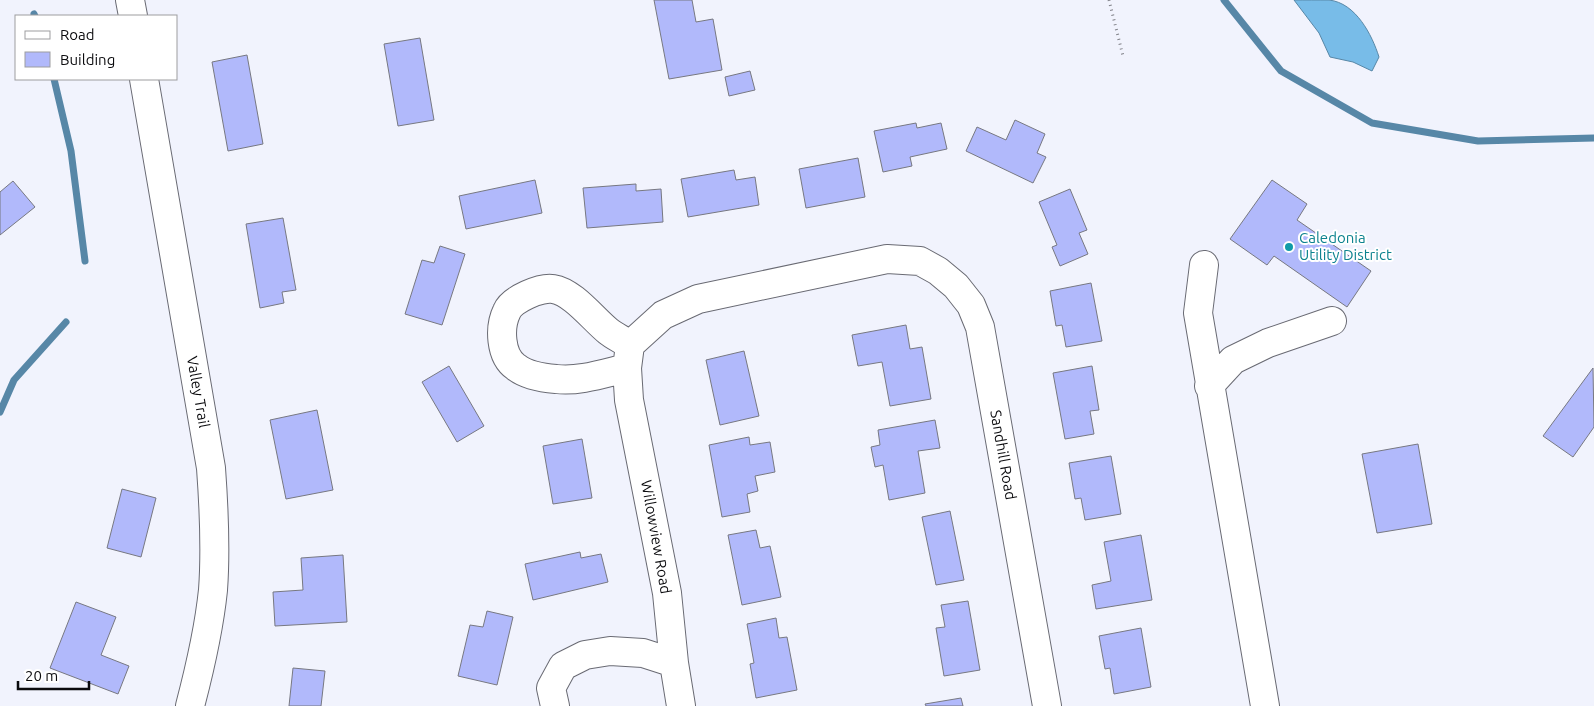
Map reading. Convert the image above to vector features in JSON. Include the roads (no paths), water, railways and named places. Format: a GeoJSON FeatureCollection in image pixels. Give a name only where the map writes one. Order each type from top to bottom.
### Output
{"type":"FeatureCollection","features":[{"type":"Feature","properties":{"kind":"street"},"geometry":{"type":"LineString","coordinates":[[130,0],[133,15]]}},
{"type":"Feature","properties":{"kind":"street","name":"Valley Trail"},"geometry":{"type":"LineString","coordinates":[[144,80],[211,468],[215,529],[213,590],[204,651],[190,706]]}},
{"type":"Feature","properties":{"kind":"street","name":"Willowview Road"},"geometry":{"type":"LineString","coordinates":[[682,706],[674,663],[667,593],[629,400],[629,356],[663,315],[698,299],[887,259]]}},
{"type":"Feature","properties":{"kind":"street","name":"Sandhill Road"},"geometry":{"type":"LineString","coordinates":[[887,259],[920,262],[938,270],[956,286],[971,305],[980,328],[1047,706]]}},
{"type":"Feature","properties":{"kind":"street"},"geometry":{"type":"LineString","coordinates":[[1204,265],[1198,313],[1265,706]]}},
{"type":"Feature","properties":{"kind":"street"},"geometry":{"type":"LineString","coordinates":[[1209,386],[1233,360],[1268,344],[1332,321]]}},
{"type":"Feature","properties":{"kind":"street"},"geometry":{"type":"LineString","coordinates":[[555,706],[551,688],[562,666],[585,655],[610,651],[643,653],[674,663]]}},
{"type":"Feature","properties":{"kind":"water"},"geometry":{"type":"Polygon","coordinates":[[[1294,0],[1329,0],[1339,2],[1355,14],[1362,21],[1379,57],[1372,71],[1353,62],[1330,57],[1319,33],[1294,0]]]}},
{"type":"Feature","properties":{"kind":"waterway"},"geometry":{"type":"LineString","coordinates":[[1224,0],[1281,71],[1372,123],[1478,141],[1594,138]]}},
{"type":"Feature","properties":{"kind":"waterway"},"geometry":{"type":"LineString","coordinates":[[54,80],[71,151],[85,261]]}},
{"type":"Feature","properties":{"kind":"waterway"},"geometry":{"type":"LineString","coordinates":[[0,412],[14,380],[66,322]]}},
{"type":"Feature","properties":{"kind":"place","name":"Caledonia Utility District"},"geometry":{"type":"Point","coordinates":[1289,247]}}]}
